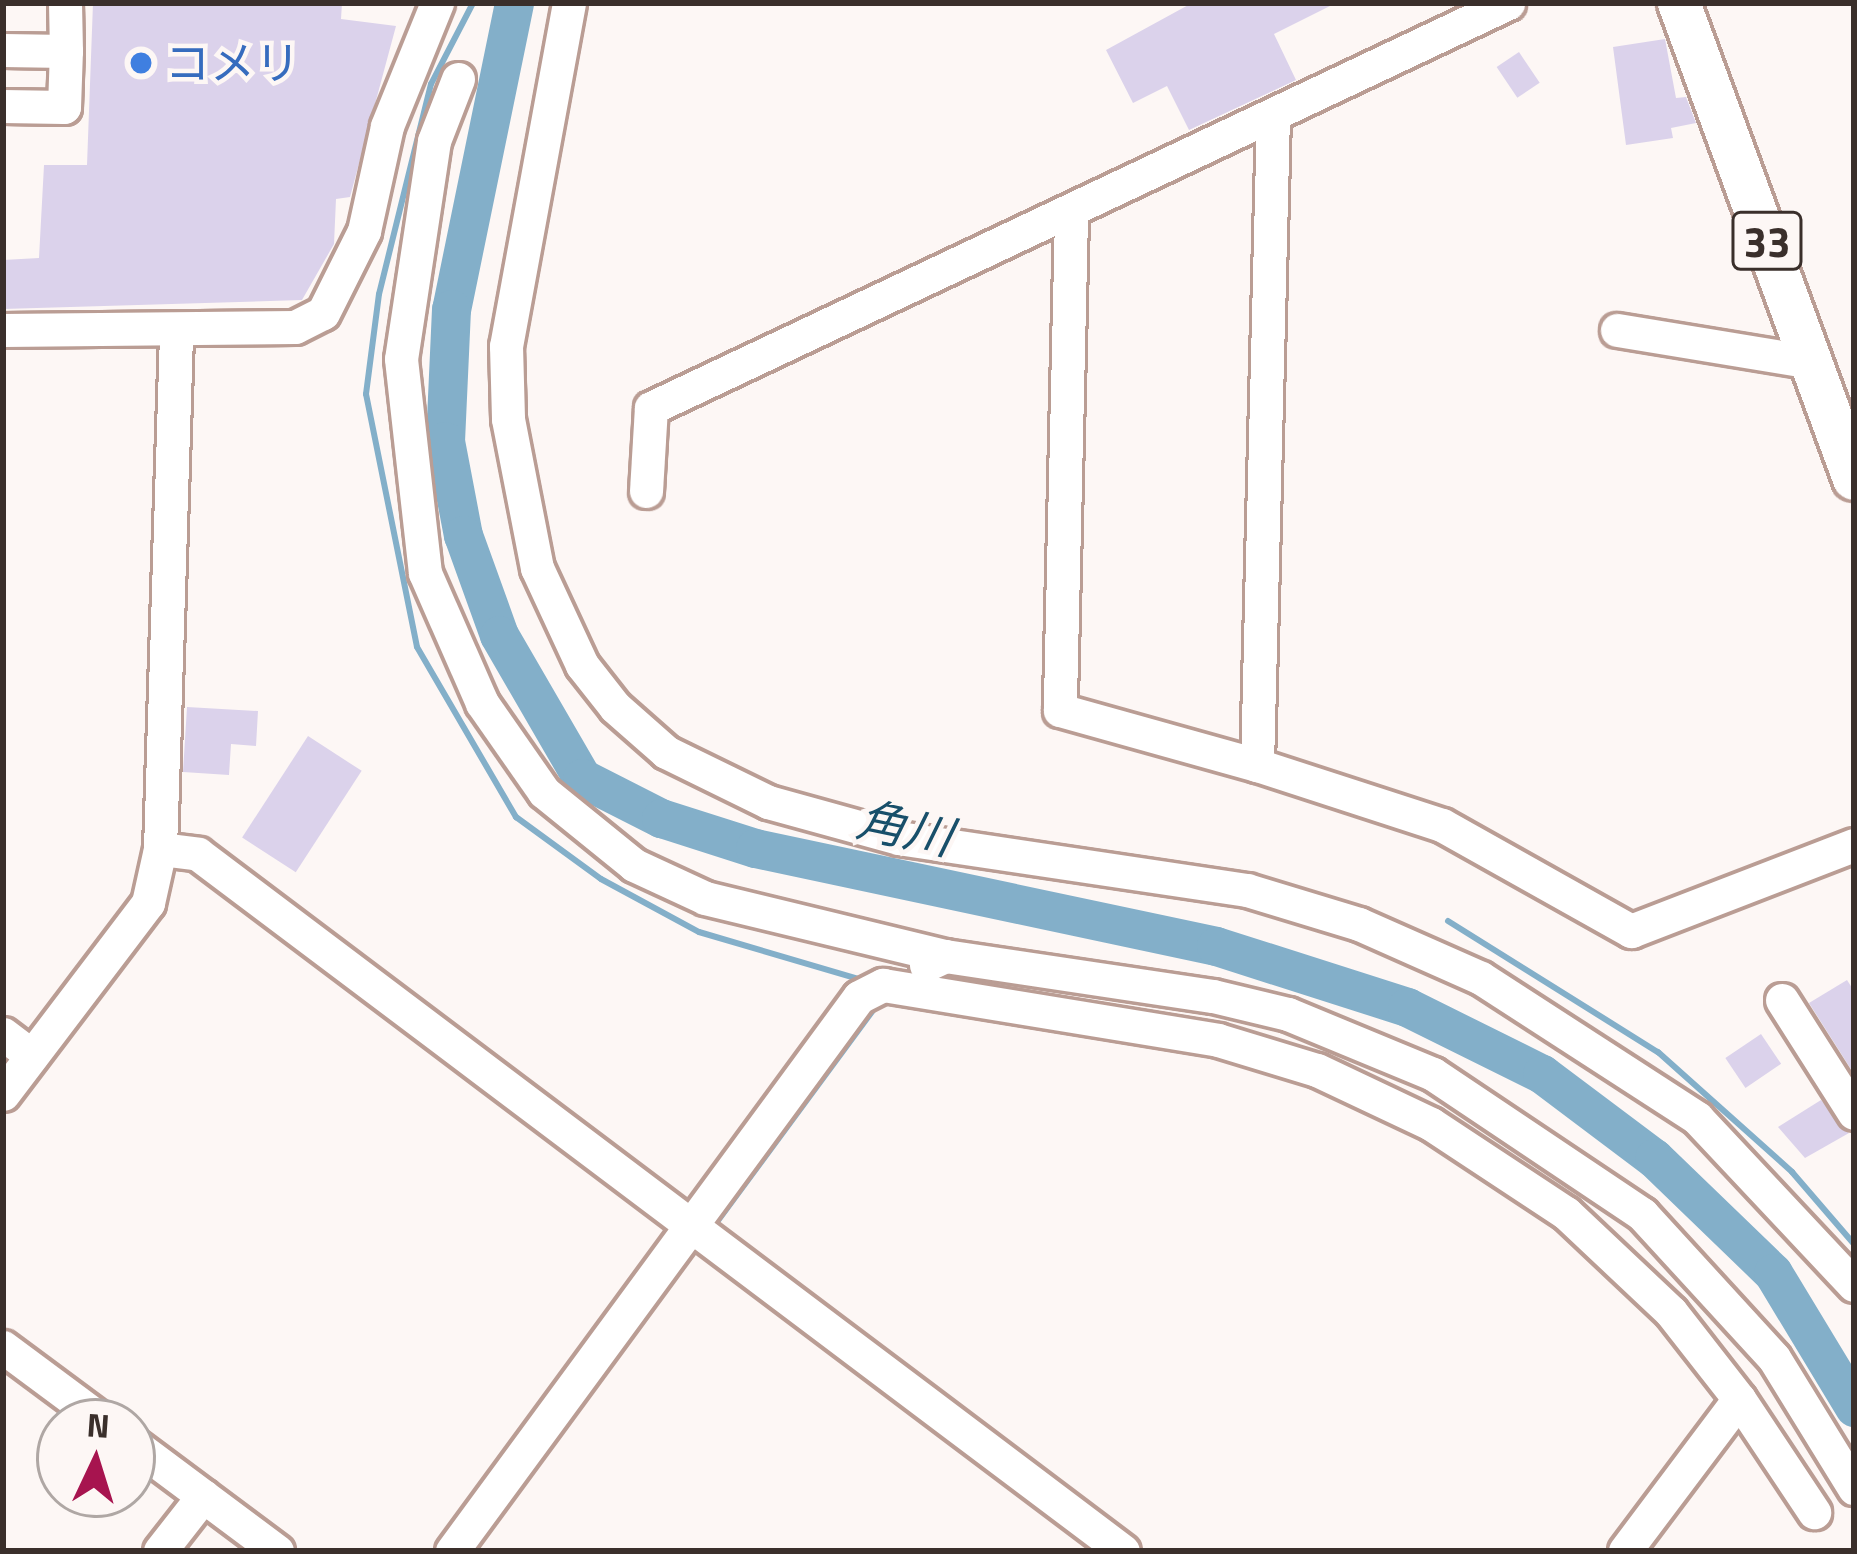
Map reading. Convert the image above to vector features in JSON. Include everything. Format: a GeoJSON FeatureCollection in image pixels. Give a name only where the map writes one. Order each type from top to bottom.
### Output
{"type":"FeatureCollection","features":[{"type":"Feature","properties":{"kind":"main road","name":"33"},"geometry":{"type":"LineString","coordinates":[[1679,3],[1852,466]]}},
{"type":"Feature","properties":{"kind":"street"},"geometry":{"type":"LineString","coordinates":[[3,106],[64,107],[64,3]]}},
{"type":"Feature","properties":{"kind":"street"},"geometry":{"type":"LineString","coordinates":[[3,331],[176,334],[295,327],[323,313],[364,230],[386,126],[437,3]]}},
{"type":"Feature","properties":{"kind":"street"},"geometry":{"type":"LineString","coordinates":[[569,3],[506,346],[508,419],[537,568],[582,665],[615,707],[666,752],[768,802],[899,838],[1247,890],[1358,924],[1481,978],[1697,1118],[1854,1285]]}},
{"type":"Feature","properties":{"kind":"street"},"geometry":{"type":"LineString","coordinates":[[646,491],[651,408],[1071,216],[1508,3]]}},
{"type":"Feature","properties":{"kind":"street"},"geometry":{"type":"LineString","coordinates":[[3,50],[66,51]]}},
{"type":"Feature","properties":{"kind":"street"},"geometry":{"type":"LineString","coordinates":[[458,79],[434,141],[401,359],[425,572],[482,704],[544,792],[634,865],[705,898],[945,956],[1288,1014],[1488,1106],[1642,1214],[1728,1303],[1822,1426],[1854,1488]]}},
{"type":"Feature","properties":{"kind":"street"},"geometry":{"type":"LineString","coordinates":[[1256,765],[1273,116]]}},
{"type":"Feature","properties":{"kind":"street"},"geometry":{"type":"LineString","coordinates":[[1071,216],[1060,710],[1256,765],[1442,825],[1630,931],[1854,844]]}},
{"type":"Feature","properties":{"kind":"street"},"geometry":{"type":"LineString","coordinates":[[1617,330],[1812,362]]}},
{"type":"Feature","properties":{"kind":"street"},"geometry":{"type":"LineString","coordinates":[[3,1094],[148,904],[160,849],[176,334]]}},
{"type":"Feature","properties":{"kind":"street"},"geometry":{"type":"LineString","coordinates":[[160,849],[198,854],[1123,1551]]}},
{"type":"Feature","properties":{"kind":"street"},"geometry":{"type":"LineString","coordinates":[[452,1551],[860,997],[945,956]]}},
{"type":"Feature","properties":{"kind":"street"},"geometry":{"type":"LineString","coordinates":[[883,985],[1218,1040],[1317,1070],[1431,1124],[1566,1213],[1671,1312],[1739,1399],[1814,1512]]}},
{"type":"Feature","properties":{"kind":"street"},"geometry":{"type":"LineString","coordinates":[[1782,1000],[1853,1115]]}},
{"type":"Feature","properties":{"kind":"street"},"geometry":{"type":"LineString","coordinates":[[3,1034],[32,1056]]}},
{"type":"Feature","properties":{"kind":"street"},"geometry":{"type":"LineString","coordinates":[[3,1347],[72,1398]]}},
{"type":"Feature","properties":{"kind":"street"},"geometry":{"type":"LineString","coordinates":[[1624,1551],[1739,1399]]}},
{"type":"Feature","properties":{"kind":"street"},"geometry":{"type":"LineString","coordinates":[[156,1461],[277,1551]]}},
{"type":"Feature","properties":{"kind":"street"},"geometry":{"type":"LineString","coordinates":[[160,1551],[203,1496]]}},
{"type":"Feature","properties":{"kind":"building"},"geometry":{"type":"Polygon","coordinates":[[[93,3],[342,3],[341,19],[396,26],[350,197],[336,199],[334,244],[302,300],[3,309],[3,260],[39,258],[44,165],[87,165],[93,3]]]}},
{"type":"Feature","properties":{"kind":"building"},"geometry":{"type":"Polygon","coordinates":[[[1192,3],[1336,3],[1274,34],[1296,80],[1189,130],[1167,86],[1133,103],[1106,50],[1192,3]]]}},
{"type":"Feature","properties":{"kind":"building"},"geometry":{"type":"Polygon","coordinates":[[[1665,39],[1676,98],[1686,97],[1696,123],[1671,128],[1673,138],[1626,145],[1613,47],[1665,39]]]}},
{"type":"Feature","properties":{"kind":"building"},"geometry":{"type":"Polygon","coordinates":[[[1519,52],[1540,83],[1517,98],[1497,67],[1519,52]]]}},
{"type":"Feature","properties":{"kind":"building"},"geometry":{"type":"Polygon","coordinates":[[[187,707],[258,711],[256,746],[231,744],[229,775],[183,772],[187,707]]]}},
{"type":"Feature","properties":{"kind":"building"},"geometry":{"type":"Polygon","coordinates":[[[308,736],[362,771],[296,872],[242,837],[308,736]]]}},
{"type":"Feature","properties":{"kind":"building"},"geometry":{"type":"Polygon","coordinates":[[[1847,980],[1854,991],[1854,1074],[1809,1003],[1847,980]]]}},
{"type":"Feature","properties":{"kind":"building"},"geometry":{"type":"Polygon","coordinates":[[[1761,1034],[1781,1064],[1745,1088],[1725,1058],[1761,1034]]]}},
{"type":"Feature","properties":{"kind":"building"},"geometry":{"type":"Polygon","coordinates":[[[1821,1100],[1849,1133],[1805,1158],[1778,1127],[1821,1100]]]}},
{"type":"Feature","properties":{"kind":"waterway"},"geometry":{"type":"LineString","coordinates":[[473,3],[431,84],[379,294],[366,394],[417,647],[516,817],[601,879],[699,932],[865,981]]}},
{"type":"Feature","properties":{"kind":"waterway","name":"角川"},"geometry":{"type":"LineString","coordinates":[[514,3],[451,309],[445,441],[463,535],[499,635],[582,778],[661,818],[755,848],[1216,946],[1407,1007],[1542,1074],[1654,1158],[1773,1273],[1854,1407]]}},
{"type":"Feature","properties":{"kind":"waterway"},"geometry":{"type":"LineString","coordinates":[[1448,921],[1658,1052],[1792,1172],[1854,1244]]}},
{"type":"Feature","properties":{"kind":"waterway"},"geometry":{"type":"LineString","coordinates":[[714,1226],[880,1001]]}},
{"type":"Feature","properties":{"kind":"waterway"},"geometry":{"type":"LineString","coordinates":[[559,1433],[698,1246]]}},
{"type":"Feature","properties":{"kind":"place","name":"コメリ"},"geometry":{"type":"Point","coordinates":[141,63]}}]}
